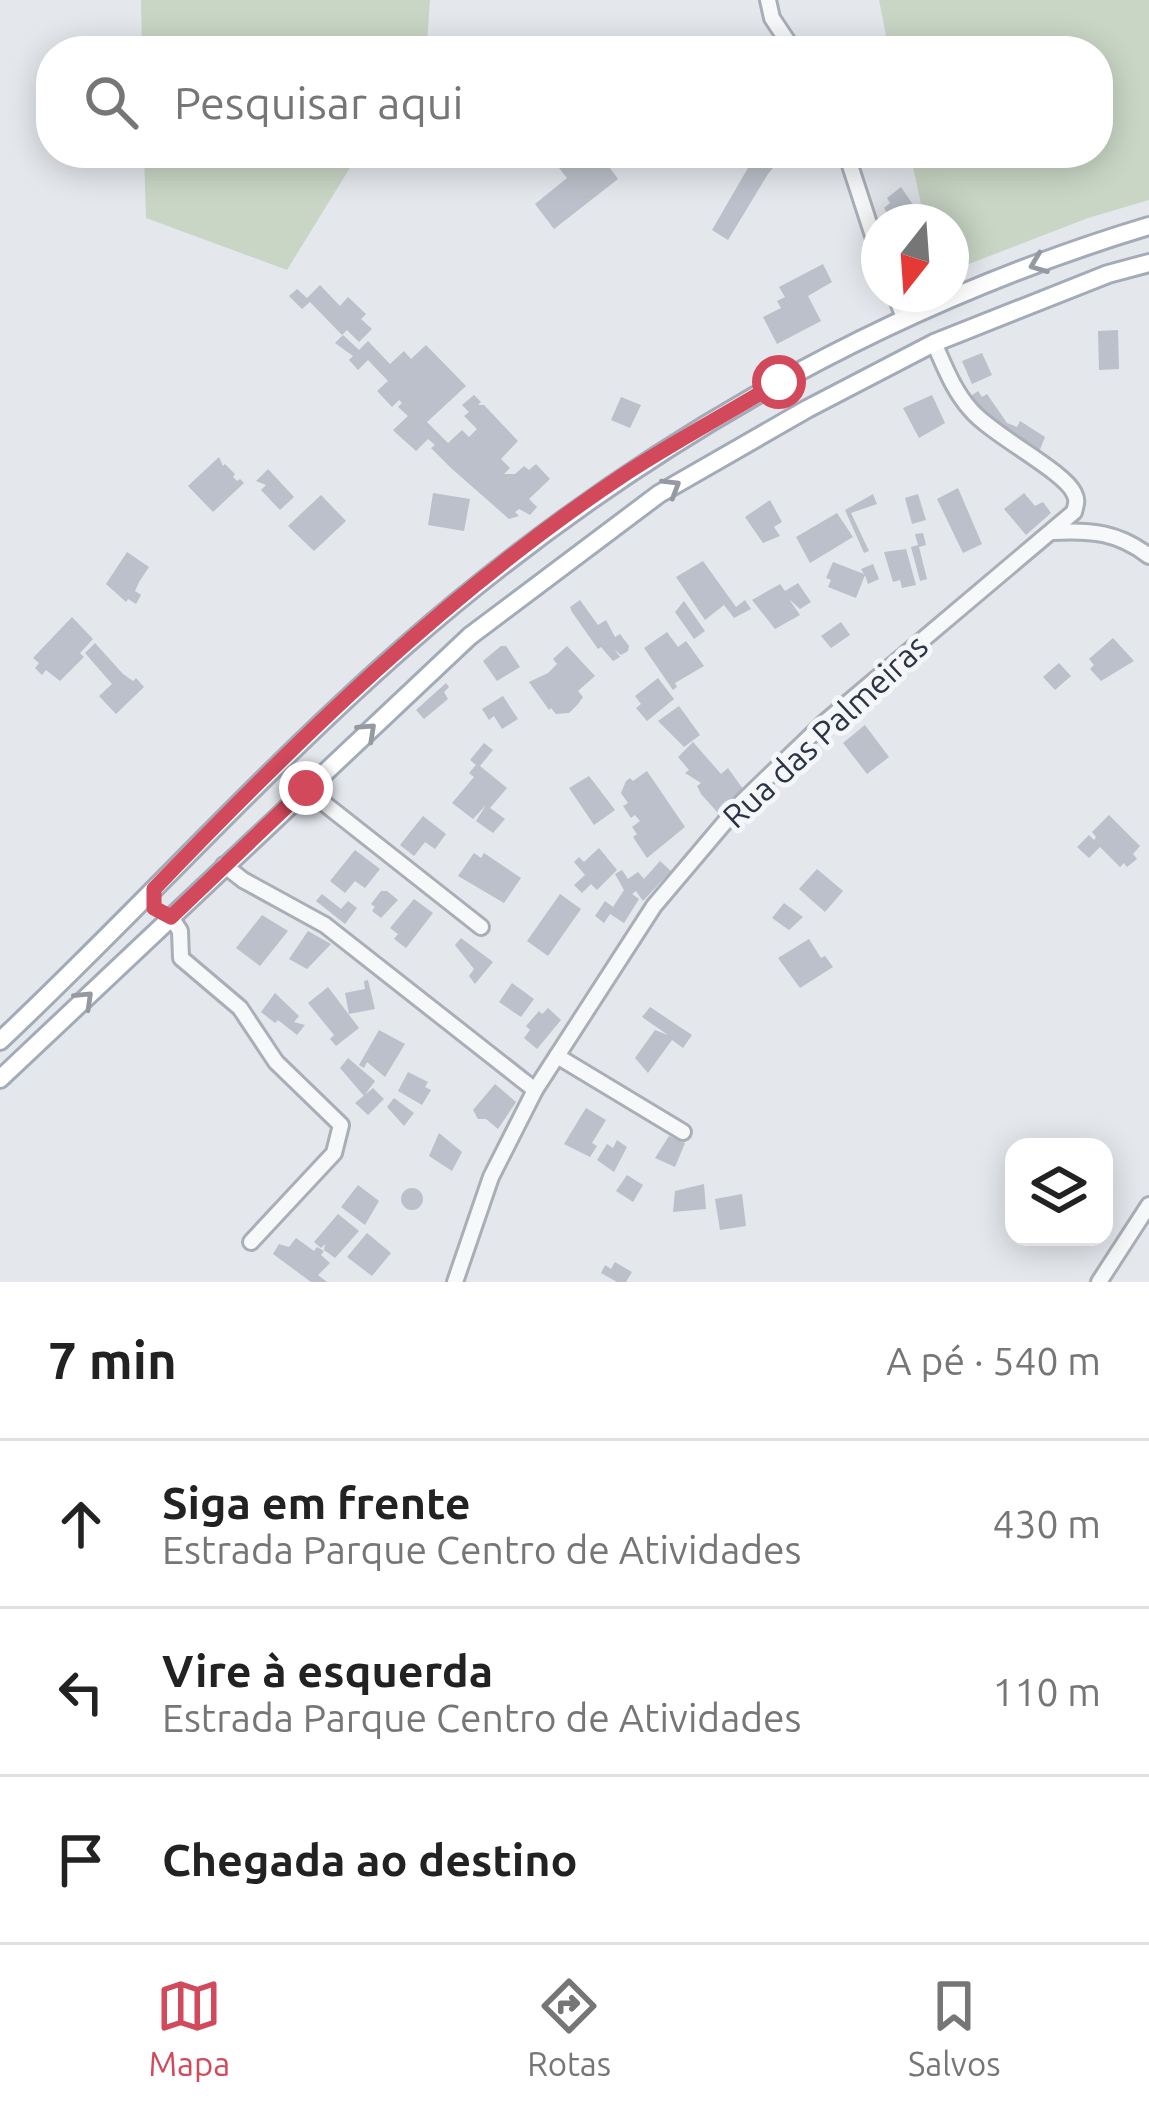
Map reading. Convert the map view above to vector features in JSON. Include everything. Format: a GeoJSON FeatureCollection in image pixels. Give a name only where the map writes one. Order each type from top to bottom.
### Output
{"type":"FeatureCollection","features":[{"type":"Feature","properties":{"kind":"main road"},"geometry":{"type":"LineString","coordinates":[[0,1041],[334,712],[486,578],[621,477],[779,382],[904,318],[1149,226]]}},
{"type":"Feature","properties":{"kind":"main road"},"geometry":{"type":"LineString","coordinates":[[1102,240],[1113,260],[1108,274]]}},
{"type":"Feature","properties":{"kind":"main road"},"geometry":{"type":"LineString","coordinates":[[0,1079],[470,636],[659,494],[807,409],[934,344],[1149,262]]}},
{"type":"Feature","properties":{"kind":"main road"},"geometry":{"type":"LineString","coordinates":[[154,889],[154,908],[171,917]]}},
{"type":"Feature","properties":{"kind":"street"},"geometry":{"type":"LineString","coordinates":[[768,0],[772,18],[784,36]]}},
{"type":"Feature","properties":{"kind":"street"},"geometry":{"type":"LineString","coordinates":[[851,168],[863,204]]}},
{"type":"Feature","properties":{"kind":"street"},"geometry":{"type":"LineString","coordinates":[[902,312],[904,318]]}},
{"type":"Feature","properties":{"kind":"street"},"geometry":{"type":"LineString","coordinates":[[934,344],[969,409],[989,430],[1074,493],[1074,512],[1053,532]]}},
{"type":"Feature","properties":{"kind":"street"},"geometry":{"type":"LineString","coordinates":[[1053,532],[1119,536],[1149,556]]}},
{"type":"Feature","properties":{"kind":"street","name":"Rua das Palmeiras"},"geometry":{"type":"LineString","coordinates":[[455,1282],[491,1178],[535,1090],[653,906],[742,802],[824,723],[1053,532]]}},
{"type":"Feature","properties":{"kind":"street"},"geometry":{"type":"LineString","coordinates":[[306,788],[481,927]]}},
{"type":"Feature","properties":{"kind":"street"},"geometry":{"type":"LineString","coordinates":[[224,865],[325,925],[535,1090]]}},
{"type":"Feature","properties":{"kind":"street"},"geometry":{"type":"LineString","coordinates":[[171,917],[180,931],[181,958],[233,1001],[276,1062],[341,1125],[334,1153],[251,1242]]}},
{"type":"Feature","properties":{"kind":"street"},"geometry":{"type":"LineString","coordinates":[[557,1056],[683,1132]]}},
{"type":"Feature","properties":{"kind":"street"},"geometry":{"type":"LineString","coordinates":[[1099,1282],[1149,1204]]}},
{"type":"Feature","properties":{"kind":"green space"},"geometry":{"type":"Polygon","coordinates":[[[141,0],[430,0],[427,36],[142,36],[141,0]]]}},
{"type":"Feature","properties":{"kind":"green space"},"geometry":{"type":"Polygon","coordinates":[[[879,0],[1149,0],[1149,200],[969,264],[969,204],[921,204],[913,168],[1113,168],[1113,36],[886,36],[879,0]]]}},
{"type":"Feature","properties":{"kind":"green space"},"geometry":{"type":"Polygon","coordinates":[[[144,168],[350,168],[287,270],[146,218],[144,168]]]}},
{"type":"Feature","properties":{"kind":"building"},"geometry":{"type":"Polygon","coordinates":[[[559,168],[610,168],[618,179],[554,229],[535,204],[567,178],[559,168]]]}},
{"type":"Feature","properties":{"kind":"building"},"geometry":{"type":"Polygon","coordinates":[[[748,168],[773,168],[728,240],[712,230],[748,168]]]}},
{"type":"Feature","properties":{"kind":"building"},"geometry":{"type":"Polygon","coordinates":[[[901,187],[913,204],[889,204],[887,198],[901,187]]]}},
{"type":"Feature","properties":{"kind":"building"},"geometry":{"type":"Polygon","coordinates":[[[823,264],[832,282],[808,296],[821,321],[777,344],[763,317],[781,308],[777,301],[785,297],[779,287],[823,264]]]}},
{"type":"Feature","properties":{"kind":"building"},"geometry":{"type":"Polygon","coordinates":[[[320,285],[340,306],[348,297],[366,314],[361,319],[372,329],[359,342],[347,330],[342,335],[310,302],[302,309],[289,296],[297,289],[307,298],[320,285]]]}},
{"type":"Feature","properties":{"kind":"building"},"geometry":{"type":"Polygon","coordinates":[[[1118,330],[1119,369],[1099,370],[1098,331],[1118,330]]]}},
{"type":"Feature","properties":{"kind":"building"},"geometry":{"type":"Polygon","coordinates":[[[343,335],[359,350],[368,341],[390,364],[404,351],[411,359],[426,345],[466,386],[427,422],[448,443],[462,430],[469,437],[477,429],[464,416],[469,412],[462,405],[474,395],[481,402],[478,405],[484,405],[518,441],[501,459],[510,468],[504,474],[515,474],[524,466],[529,470],[536,464],[550,479],[529,499],[537,507],[530,515],[519,509],[515,512],[519,516],[509,519],[451,468],[428,439],[416,451],[397,434],[393,430],[408,416],[398,407],[402,403],[399,400],[392,407],[377,391],[388,381],[368,360],[358,370],[349,360],[353,356],[335,343],[343,335]]]}},
{"type":"Feature","properties":{"kind":"building"},"geometry":{"type":"Polygon","coordinates":[[[982,353],[992,375],[972,384],[962,361],[982,353]]]}},
{"type":"Feature","properties":{"kind":"building"},"geometry":{"type":"Polygon","coordinates":[[[978,391],[982,397],[987,394],[1007,423],[1017,427],[1020,421],[1045,437],[1037,457],[1000,434],[1005,425],[996,432],[971,396],[978,391]]]}},
{"type":"Feature","properties":{"kind":"building"},"geometry":{"type":"Polygon","coordinates":[[[932,395],[945,423],[919,438],[903,408],[932,395]]]}},
{"type":"Feature","properties":{"kind":"building"},"geometry":{"type":"Polygon","coordinates":[[[621,397],[641,405],[630,428],[611,420],[621,397]]]}},
{"type":"Feature","properties":{"kind":"building"},"geometry":{"type":"Polygon","coordinates":[[[219,457],[233,477],[244,483],[213,512],[188,486],[219,457]]]}},
{"type":"Feature","properties":{"kind":"building"},"geometry":{"type":"Polygon","coordinates":[[[268,469],[294,497],[280,510],[261,490],[266,485],[256,481],[268,469]]]}},
{"type":"Feature","properties":{"kind":"building"},"geometry":{"type":"Polygon","coordinates":[[[958,488],[982,544],[963,553],[937,499],[958,488]]]}},
{"type":"Feature","properties":{"kind":"building"},"geometry":{"type":"Polygon","coordinates":[[[433,493],[470,499],[464,531],[428,525],[433,493]]]}},
{"type":"Feature","properties":{"kind":"building"},"geometry":{"type":"Polygon","coordinates":[[[1024,493],[1035,506],[1043,502],[1051,513],[1026,535],[1004,509],[1024,493]]]}},
{"type":"Feature","properties":{"kind":"building"},"geometry":{"type":"Polygon","coordinates":[[[873,494],[877,504],[851,513],[869,551],[864,553],[845,510],[873,494]]]}},
{"type":"Feature","properties":{"kind":"building"},"geometry":{"type":"Polygon","coordinates":[[[918,494],[926,520],[912,524],[905,498],[918,494]]]}},
{"type":"Feature","properties":{"kind":"building"},"geometry":{"type":"Polygon","coordinates":[[[321,495],[346,521],[314,551],[288,526],[321,495]]]}},
{"type":"Feature","properties":{"kind":"building"},"geometry":{"type":"Polygon","coordinates":[[[770,500],[782,522],[774,527],[780,536],[763,543],[745,517],[770,500]]]}},
{"type":"Feature","properties":{"kind":"building"},"geometry":{"type":"Polygon","coordinates":[[[837,513],[853,537],[810,563],[796,537],[837,513]]]}},
{"type":"Feature","properties":{"kind":"building"},"geometry":{"type":"Polygon","coordinates":[[[923,533],[926,545],[919,547],[927,579],[920,581],[911,547],[918,545],[915,534],[923,533]]]}},
{"type":"Feature","properties":{"kind":"building"},"geometry":{"type":"Polygon","coordinates":[[[906,549],[916,585],[902,588],[900,580],[893,582],[884,552],[906,549]]]}},
{"type":"Feature","properties":{"kind":"building"},"geometry":{"type":"Polygon","coordinates":[[[127,552],[149,567],[135,591],[141,595],[136,604],[126,602],[106,584],[127,552]]]}},
{"type":"Feature","properties":{"kind":"building"},"geometry":{"type":"Polygon","coordinates":[[[703,561],[736,607],[745,600],[751,609],[734,618],[724,605],[705,620],[676,577],[703,561]]]}},
{"type":"Feature","properties":{"kind":"building"},"geometry":{"type":"Polygon","coordinates":[[[833,562],[864,574],[861,569],[873,564],[879,579],[868,584],[865,575],[856,598],[828,587],[831,580],[826,578],[833,562]]]}},
{"type":"Feature","properties":{"kind":"building"},"geometry":{"type":"Polygon","coordinates":[[[798,583],[811,602],[800,609],[789,599],[800,615],[775,629],[752,600],[780,584],[785,591],[798,583]]]}},
{"type":"Feature","properties":{"kind":"building"},"geometry":{"type":"Polygon","coordinates":[[[580,600],[598,625],[606,620],[615,637],[620,634],[628,651],[621,655],[615,650],[620,657],[613,661],[598,649],[570,607],[580,600]]]}},
{"type":"Feature","properties":{"kind":"building"},"geometry":{"type":"Polygon","coordinates":[[[684,601],[705,631],[694,639],[675,612],[684,601]]]}},
{"type":"Feature","properties":{"kind":"building"},"geometry":{"type":"Polygon","coordinates":[[[72,617],[93,639],[80,653],[84,657],[60,681],[46,670],[42,675],[33,658],[72,617]]]}},
{"type":"Feature","properties":{"kind":"building"},"geometry":{"type":"Polygon","coordinates":[[[841,622],[850,635],[831,648],[821,636],[841,622]]]}},
{"type":"Feature","properties":{"kind":"building"},"geometry":{"type":"Polygon","coordinates":[[[667,632],[678,647],[686,641],[704,666],[675,683],[673,690],[644,648],[667,632]]]}},
{"type":"Feature","properties":{"kind":"building"},"geometry":{"type":"Polygon","coordinates":[[[1113,638],[1134,661],[1101,681],[1090,669],[1094,665],[1089,659],[1113,638]]]}},
{"type":"Feature","properties":{"kind":"building"},"geometry":{"type":"Polygon","coordinates":[[[95,643],[123,674],[144,687],[116,714],[99,696],[112,684],[85,653],[95,643]]]}},
{"type":"Feature","properties":{"kind":"building"},"geometry":{"type":"Polygon","coordinates":[[[506,646],[520,667],[497,681],[483,661],[506,646]]]}},
{"type":"Feature","properties":{"kind":"building"},"geometry":{"type":"Polygon","coordinates":[[[567,646],[595,676],[578,691],[583,697],[569,713],[556,714],[529,682],[548,673],[557,664],[553,659],[567,646]]]}},
{"type":"Feature","properties":{"kind":"building"},"geometry":{"type":"Polygon","coordinates":[[[1059,663],[1071,676],[1055,690],[1043,677],[1059,663]]]}},
{"type":"Feature","properties":{"kind":"building"},"geometry":{"type":"Polygon","coordinates":[[[658,678],[674,699],[647,721],[636,708],[641,704],[635,696],[658,678]]]}},
{"type":"Feature","properties":{"kind":"building"},"geometry":{"type":"Polygon","coordinates":[[[446,683],[448,699],[424,719],[416,710],[446,683]]]}},
{"type":"Feature","properties":{"kind":"building"},"geometry":{"type":"Polygon","coordinates":[[[503,696],[518,719],[502,729],[482,709],[503,696]]]}},
{"type":"Feature","properties":{"kind":"building"},"geometry":{"type":"Polygon","coordinates":[[[679,706],[700,735],[684,747],[658,721],[679,706]]]}},
{"type":"Feature","properties":{"kind":"building"},"geometry":{"type":"Polygon","coordinates":[[[865,725],[889,757],[867,774],[843,743],[865,725]]]}},
{"type":"Feature","properties":{"kind":"building"},"geometry":{"type":"Polygon","coordinates":[[[693,742],[721,774],[728,768],[743,789],[718,813],[701,794],[697,786],[701,783],[685,773],[689,770],[678,757],[693,742]]]}},
{"type":"Feature","properties":{"kind":"building"},"geometry":{"type":"Polygon","coordinates":[[[484,743],[493,750],[480,766],[507,788],[490,808],[505,819],[493,833],[476,821],[486,805],[473,819],[452,803],[474,777],[469,773],[476,765],[470,760],[484,743]]]}},
{"type":"Feature","properties":{"kind":"building"},"geometry":{"type":"Polygon","coordinates":[[[647,771],[685,827],[647,858],[633,837],[637,834],[632,827],[640,821],[635,815],[631,818],[621,793],[626,781],[647,771]]]}},
{"type":"Feature","properties":{"kind":"building"},"geometry":{"type":"Polygon","coordinates":[[[589,776],[615,810],[594,825],[569,788],[589,776]]]}},
{"type":"Feature","properties":{"kind":"building"},"geometry":{"type":"Polygon","coordinates":[[[1109,815],[1140,846],[1133,854],[1137,859],[1127,867],[1124,863],[1120,867],[1100,847],[1089,858],[1077,847],[1089,835],[1094,840],[1092,832],[1109,815]]]}},
{"type":"Feature","properties":{"kind":"building"},"geometry":{"type":"Polygon","coordinates":[[[423,816],[446,834],[435,849],[425,842],[414,856],[400,845],[423,816]]]}},
{"type":"Feature","properties":{"kind":"building"},"geometry":{"type":"Polygon","coordinates":[[[599,848],[617,870],[597,890],[591,884],[582,893],[574,885],[585,875],[574,862],[579,857],[584,862],[599,848]]]}},
{"type":"Feature","properties":{"kind":"building"},"geometry":{"type":"Polygon","coordinates":[[[355,850],[380,869],[365,888],[355,881],[345,893],[330,881],[355,850]]]}},
{"type":"Feature","properties":{"kind":"building"},"geometry":{"type":"Polygon","coordinates":[[[474,853],[481,858],[484,853],[521,878],[504,903],[458,876],[474,853]]]}},
{"type":"Feature","properties":{"kind":"building"},"geometry":{"type":"Polygon","coordinates":[[[660,861],[671,871],[643,901],[636,891],[632,894],[639,899],[624,923],[610,914],[604,923],[595,916],[605,901],[613,907],[624,890],[615,874],[622,870],[628,879],[638,872],[644,879],[660,861]]]}},
{"type":"Feature","properties":{"kind":"building"},"geometry":{"type":"Polygon","coordinates":[[[817,869],[843,891],[825,912],[799,889],[817,869]]]}},
{"type":"Feature","properties":{"kind":"building"},"geometry":{"type":"Polygon","coordinates":[[[381,891],[398,900],[381,918],[371,904],[381,891]]]}},
{"type":"Feature","properties":{"kind":"building"},"geometry":{"type":"Polygon","coordinates":[[[322,894],[341,909],[348,901],[357,908],[345,924],[316,901],[322,894]]]}},
{"type":"Feature","properties":{"kind":"building"},"geometry":{"type":"Polygon","coordinates":[[[560,894],[581,909],[548,956],[527,941],[560,894]]]}},
{"type":"Feature","properties":{"kind":"building"},"geometry":{"type":"Polygon","coordinates":[[[414,899],[433,913],[406,948],[394,939],[398,934],[390,928],[414,899]]]}},
{"type":"Feature","properties":{"kind":"building"},"geometry":{"type":"Polygon","coordinates":[[[784,903],[803,917],[789,930],[772,918],[784,903]]]}},
{"type":"Feature","properties":{"kind":"building"},"geometry":{"type":"Polygon","coordinates":[[[262,915],[288,931],[260,966],[236,948],[262,915]]]}},
{"type":"Feature","properties":{"kind":"building"},"geometry":{"type":"Polygon","coordinates":[[[308,931],[331,944],[307,969],[289,959],[308,931]]]}},
{"type":"Feature","properties":{"kind":"building"},"geometry":{"type":"Polygon","coordinates":[[[461,938],[493,962],[475,984],[469,976],[474,969],[455,945],[461,938]]]}},
{"type":"Feature","properties":{"kind":"building"},"geometry":{"type":"Polygon","coordinates":[[[809,939],[833,967],[800,988],[778,958],[809,939]]]}},
{"type":"Feature","properties":{"kind":"building"},"geometry":{"type":"Polygon","coordinates":[[[368,980],[375,1009],[349,1014],[345,993],[365,989],[368,980]]]}},
{"type":"Feature","properties":{"kind":"building"},"geometry":{"type":"Polygon","coordinates":[[[512,983],[534,999],[521,1017],[499,1002],[512,983]]]}},
{"type":"Feature","properties":{"kind":"building"},"geometry":{"type":"Polygon","coordinates":[[[328,987],[359,1028],[336,1046],[330,1039],[334,1035],[308,1003],[328,987]]]}},
{"type":"Feature","properties":{"kind":"building"},"geometry":{"type":"Polygon","coordinates":[[[275,993],[299,1016],[294,1022],[305,1025],[297,1035],[261,1012],[275,993]]]}},
{"type":"Feature","properties":{"kind":"building"},"geometry":{"type":"Polygon","coordinates":[[[650,1007],[692,1035],[683,1048],[672,1040],[648,1073],[635,1058],[655,1030],[668,1035],[642,1017],[650,1007]]]}},
{"type":"Feature","properties":{"kind":"building"},"geometry":{"type":"Polygon","coordinates":[[[548,1008],[561,1020],[537,1049],[524,1038],[530,1030],[526,1026],[548,1008]]]}},
{"type":"Feature","properties":{"kind":"building"},"geometry":{"type":"Polygon","coordinates":[[[379,1030],[405,1044],[385,1077],[367,1062],[364,1068],[359,1065],[379,1030]]]}},
{"type":"Feature","properties":{"kind":"building"},"geometry":{"type":"Polygon","coordinates":[[[348,1058],[375,1081],[364,1096],[340,1068],[348,1058]]]}},
{"type":"Feature","properties":{"kind":"building"},"geometry":{"type":"Polygon","coordinates":[[[408,1072],[428,1082],[425,1087],[431,1090],[422,1105],[398,1091],[408,1072]]]}},
{"type":"Feature","properties":{"kind":"building"},"geometry":{"type":"Polygon","coordinates":[[[495,1084],[516,1102],[498,1129],[478,1119],[473,1110],[495,1084]]]}},
{"type":"Feature","properties":{"kind":"building"},"geometry":{"type":"Polygon","coordinates":[[[373,1088],[384,1099],[368,1115],[355,1103],[373,1088]]]}},
{"type":"Feature","properties":{"kind":"building"},"geometry":{"type":"Polygon","coordinates":[[[394,1098],[414,1113],[404,1126],[387,1107],[394,1098]]]}},
{"type":"Feature","properties":{"kind":"building"},"geometry":{"type":"Polygon","coordinates":[[[586,1108],[606,1120],[592,1143],[597,1146],[590,1157],[564,1144],[586,1108]]]}},
{"type":"Feature","properties":{"kind":"building"},"geometry":{"type":"Polygon","coordinates":[[[439,1133],[462,1152],[452,1171],[429,1156],[439,1133]]]}},
{"type":"Feature","properties":{"kind":"building"},"geometry":{"type":"Polygon","coordinates":[[[669,1136],[685,1143],[675,1167],[655,1158],[669,1136]]]}},
{"type":"Feature","properties":{"kind":"building"},"geometry":{"type":"Polygon","coordinates":[[[617,1140],[627,1147],[614,1172],[597,1160],[607,1144],[613,1148],[617,1140]]]}},
{"type":"Feature","properties":{"kind":"building"},"geometry":{"type":"Polygon","coordinates":[[[627,1175],[643,1185],[633,1202],[616,1191],[627,1175]]]}},
{"type":"Feature","properties":{"kind":"building"},"geometry":{"type":"Polygon","coordinates":[[[704,1184],[706,1209],[673,1212],[675,1191],[704,1184]]]}},
{"type":"Feature","properties":{"kind":"building"},"geometry":{"type":"Polygon","coordinates":[[[358,1185],[379,1201],[365,1225],[341,1207],[358,1185]]]}},
{"type":"Feature","properties":{"kind":"building"},"geometry":{"type":"Polygon","coordinates":[[[412,1188],[423,1199],[412,1210],[401,1199],[412,1188]]]}},
{"type":"Feature","properties":{"kind":"building"},"geometry":{"type":"Polygon","coordinates":[[[742,1194],[746,1226],[720,1230],[715,1199],[742,1194]]]}},
{"type":"Feature","properties":{"kind":"building"},"geometry":{"type":"Polygon","coordinates":[[[338,1214],[359,1231],[335,1258],[324,1250],[325,1244],[321,1248],[314,1242],[338,1214]]]}},
{"type":"Feature","properties":{"kind":"building"},"geometry":{"type":"Polygon","coordinates":[[[367,1233],[391,1253],[372,1276],[347,1257],[367,1233]]]}},
{"type":"Feature","properties":{"kind":"building"},"geometry":{"type":"Polygon","coordinates":[[[296,1238],[314,1251],[317,1247],[324,1251],[321,1255],[330,1263],[318,1275],[327,1282],[311,1282],[273,1254],[279,1244],[289,1247],[296,1238]]]}},
{"type":"Feature","properties":{"kind":"building"},"geometry":{"type":"Polygon","coordinates":[[[615,1262],[632,1272],[626,1282],[601,1273],[605,1265],[611,1269],[615,1262]]]}},
{"type":"Feature","properties":{"kind":"route"},"geometry":{"type":"LineString","coordinates":[[306,788],[171,917],[158,913],[152,902],[154,889],[230,810],[404,647],[486,578],[621,477],[779,382]]}}]}
